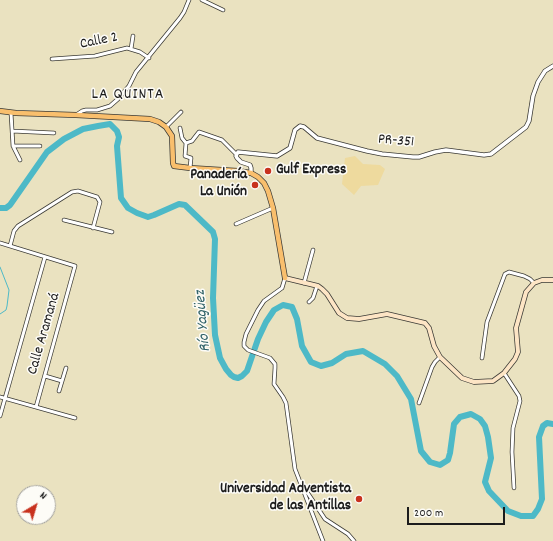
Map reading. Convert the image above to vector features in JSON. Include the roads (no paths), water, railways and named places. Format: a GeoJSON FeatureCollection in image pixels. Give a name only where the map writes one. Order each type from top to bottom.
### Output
{"type":"FeatureCollection","features":[{"type":"Feature","properties":{"kind":"main road"},"geometry":{"type":"LineString","coordinates":[[0,111],[11,113],[150,119],[159,122],[166,127],[172,136],[174,166],[238,171],[251,173],[258,176],[264,182],[273,208],[286,278],[317,286],[322,289],[339,313],[347,318],[359,319],[387,314],[425,323],[429,328],[434,346],[440,357],[462,378],[474,382],[493,381],[504,373],[515,359],[518,352],[516,328],[526,292],[534,283],[542,280],[553,280]]}},
{"type":"Feature","properties":{"kind":"street"},"geometry":{"type":"LineString","coordinates":[[76,115],[86,110],[97,110],[113,104],[129,86],[136,72],[149,58],[180,18],[189,0]]}},
{"type":"Feature","properties":{"kind":"street"},"geometry":{"type":"LineString","coordinates":[[202,0],[223,10]]}},
{"type":"Feature","properties":{"kind":"street"},"geometry":{"type":"LineString","coordinates":[[131,49],[133,36]]}},
{"type":"Feature","properties":{"kind":"street","name":"Calle 2"},"geometry":{"type":"LineString","coordinates":[[52,59],[95,56],[127,48],[140,52],[149,58]]}},
{"type":"Feature","properties":{"kind":"street","name":"PR-351"},"geometry":{"type":"LineString","coordinates":[[236,154],[241,152],[277,156],[290,148],[295,130],[300,126],[304,127],[317,138],[382,154],[419,157],[446,150],[484,155],[491,154],[526,127],[529,121],[533,96],[538,82],[545,71],[553,66]]}},
{"type":"Feature","properties":{"kind":"street"},"geometry":{"type":"LineString","coordinates":[[166,127],[181,112]]}},
{"type":"Feature","properties":{"kind":"street"},"geometry":{"type":"LineString","coordinates":[[11,113],[13,146],[20,160]]}},
{"type":"Feature","properties":{"kind":"street"},"geometry":{"type":"LineString","coordinates":[[180,128],[182,138],[186,143],[185,156],[191,158],[190,168]]}},
{"type":"Feature","properties":{"kind":"street"},"geometry":{"type":"LineString","coordinates":[[12,131],[54,133]]}},
{"type":"Feature","properties":{"kind":"street"},"geometry":{"type":"LineString","coordinates":[[186,143],[192,141],[199,132],[222,140],[236,154],[238,160],[250,165],[251,173]]}},
{"type":"Feature","properties":{"kind":"street"},"geometry":{"type":"LineString","coordinates":[[13,146],[40,146]]}},
{"type":"Feature","properties":{"kind":"street"},"geometry":{"type":"LineString","coordinates":[[10,246],[14,231],[18,226],[72,192],[78,191],[97,197],[100,202],[94,228]]}},
{"type":"Feature","properties":{"kind":"street"},"geometry":{"type":"LineString","coordinates":[[236,224],[273,208]]}},
{"type":"Feature","properties":{"kind":"street"},"geometry":{"type":"LineString","coordinates":[[64,220],[112,232]]}},
{"type":"Feature","properties":{"kind":"street"},"geometry":{"type":"LineString","coordinates":[[1,418],[45,257],[2,244]]}},
{"type":"Feature","properties":{"kind":"street"},"geometry":{"type":"LineString","coordinates":[[304,283],[313,250]]}},
{"type":"Feature","properties":{"kind":"street","name":"Calle Aramaná"},"geometry":{"type":"LineString","coordinates":[[36,407],[75,266],[45,257]]}},
{"type":"Feature","properties":{"kind":"street"},"geometry":{"type":"LineString","coordinates":[[482,358],[487,322],[505,274],[509,272],[524,276],[534,283]]}},
{"type":"Feature","properties":{"kind":"street"},"geometry":{"type":"LineString","coordinates":[[286,278],[282,288],[264,301],[258,310],[246,334],[244,346],[248,350],[270,358],[274,364],[274,384],[286,403],[294,469],[323,541]]}},
{"type":"Feature","properties":{"kind":"street"},"geometry":{"type":"LineString","coordinates":[[32,282],[37,284]]}},
{"type":"Feature","properties":{"kind":"street"},"geometry":{"type":"LineString","coordinates":[[309,302],[313,298],[317,286]]}},
{"type":"Feature","properties":{"kind":"street"},"geometry":{"type":"LineString","coordinates":[[419,403],[432,368],[440,357]]}},
{"type":"Feature","properties":{"kind":"street"},"geometry":{"type":"LineString","coordinates":[[59,391],[66,368]]}},
{"type":"Feature","properties":{"kind":"street"},"geometry":{"type":"LineString","coordinates":[[504,373],[520,401],[513,428],[512,446],[514,488]]}},
{"type":"Feature","properties":{"kind":"street"},"geometry":{"type":"LineString","coordinates":[[45,376],[62,382]]}},
{"type":"Feature","properties":{"kind":"street"},"geometry":{"type":"LineString","coordinates":[[0,397],[75,418]]}},
{"type":"Feature","properties":{"kind":"street"},"geometry":{"type":"LineString","coordinates":[[301,488],[307,492],[325,519],[348,534],[354,541]]}},
{"type":"Feature","properties":{"kind":"waterway","name":"Río Yagüez"},"geometry":{"type":"LineString","coordinates":[[0,208],[6,208],[10,205],[47,152],[64,139],[83,129],[110,124],[117,131],[119,137],[117,146],[121,198],[128,208],[148,217],[179,204],[185,205],[213,232],[215,239],[213,298],[215,335],[220,358],[231,375],[238,378],[247,371],[258,339],[266,322],[274,310],[283,305],[292,307],[297,319],[302,346],[311,362],[321,366],[332,363],[346,354],[363,351],[385,364],[397,376],[411,399],[421,451],[430,462],[440,465],[448,460],[454,424],[460,417],[471,414],[480,419],[485,426],[491,458],[485,482],[489,491],[508,511],[521,516],[533,516],[542,499],[539,437],[543,426],[547,423],[553,424]]}},
{"type":"Feature","properties":{"kind":"waterway"},"geometry":{"type":"LineString","coordinates":[[0,267],[9,290],[6,310],[0,314]]}},
{"type":"Feature","properties":{"kind":"place","name":"Gulf Express"},"geometry":{"type":"Point","coordinates":[268,171]}},
{"type":"Feature","properties":{"kind":"place","name":"Panadería La Unión"},"geometry":{"type":"Point","coordinates":[255,185]}},
{"type":"Feature","properties":{"kind":"place","name":"Universidad Adventista de las Antillas"},"geometry":{"type":"Point","coordinates":[359,499]}},
{"type":"Feature","properties":{"kind":"district","name":"LA QUINTA"},"geometry":{"type":"Point","coordinates":[128,96]}}]}
